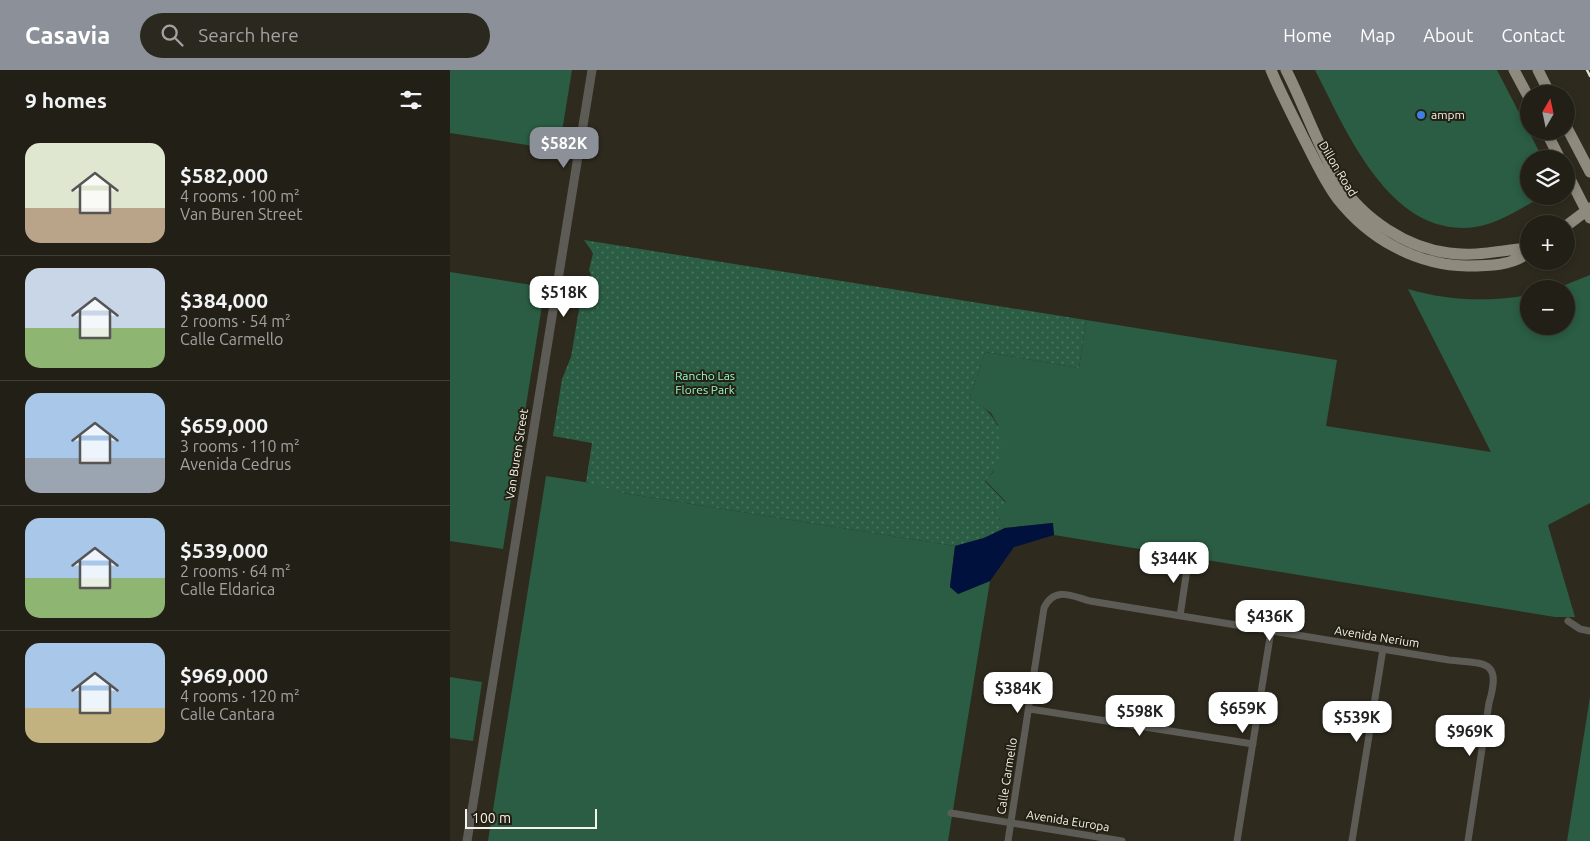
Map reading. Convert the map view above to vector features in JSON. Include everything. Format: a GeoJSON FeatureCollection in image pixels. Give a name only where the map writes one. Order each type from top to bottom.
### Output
{"type":"FeatureCollection","features":[{"type":"Feature","properties":{"kind":"main road","name":"Dillon Road"},"geometry":{"type":"LineString","coordinates":[[1271,70],[1332,190],[1350,213],[1376,235],[1418,258],[1448,265],[1494,264],[1520,258]]}},
{"type":"Feature","properties":{"kind":"main road","name":"Dillon Road"},"geometry":{"type":"LineString","coordinates":[[1286,70],[1340,183],[1366,213],[1389,230],[1422,247],[1449,253],[1473,255],[1520,249]]}},
{"type":"Feature","properties":{"kind":"main road"},"geometry":{"type":"LineString","coordinates":[[1514,70],[1522,85]]}},
{"type":"Feature","properties":{"kind":"main road"},"geometry":{"type":"LineString","coordinates":[[1538,70],[1546,85]]}},
{"type":"Feature","properties":{"kind":"main road"},"geometry":{"type":"LineString","coordinates":[[1573,140],[1590,172]]}},
{"type":"Feature","properties":{"kind":"main road"},"geometry":{"type":"LineString","coordinates":[[1575,189],[1590,218]]}},
{"type":"Feature","properties":{"kind":"main road"},"geometry":{"type":"LineString","coordinates":[[1575,219],[1590,208]]}},
{"type":"Feature","properties":{"kind":"street","name":"Van Buren Street"},"geometry":{"type":"LineString","coordinates":[[467,841],[592,70]]}},
{"type":"Feature","properties":{"kind":"street"},"geometry":{"type":"LineString","coordinates":[[1180,616],[1189,556]]}},
{"type":"Feature","properties":{"kind":"street","name":"Avenida Nerium"},"geometry":{"type":"LineString","coordinates":[[1050,598],[1062,594],[1090,601],[1271,631],[1383,649],[1482,662],[1492,671],[1495,683],[1489,703],[1468,841]]}},
{"type":"Feature","properties":{"kind":"street","name":"Calle Carmello"},"geometry":{"type":"LineString","coordinates":[[1008,841],[1044,608],[1050,598]]}},
{"type":"Feature","properties":{"kind":"street"},"geometry":{"type":"LineString","coordinates":[[1568,620],[1580,629],[1590,630]]}},
{"type":"Feature","properties":{"kind":"street"},"geometry":{"type":"LineString","coordinates":[[1237,841],[1271,631]]}},
{"type":"Feature","properties":{"kind":"street"},"geometry":{"type":"LineString","coordinates":[[1352,841],[1383,649]]}},
{"type":"Feature","properties":{"kind":"street"},"geometry":{"type":"LineString","coordinates":[[1030,708],[1253,744]]}},
{"type":"Feature","properties":{"kind":"street","name":"Avenida Europa"},"geometry":{"type":"LineString","coordinates":[[951,813],[1122,841]]}},
{"type":"Feature","properties":{"kind":"green space"},"geometry":{"type":"Polygon","coordinates":[[[450,70],[572,70],[559,150],[450,133],[450,70]]]}},
{"type":"Feature","properties":{"kind":"green space"},"geometry":{"type":"Polygon","coordinates":[[[1315,70],[1497,70],[1520,114],[1520,140],[1533,140],[1538,150],[1520,150],[1520,205],[1528,205],[1502,219],[1475,227],[1445,226],[1418,216],[1395,198],[1375,175],[1341,122],[1315,70]]]}},
{"type":"Feature","properties":{"kind":"green space","name":"Rancho Las Flores Park"},"geometry":{"type":"Polygon","coordinates":[[[584,240],[1086,320],[1079,368],[985,352],[970,398],[991,415],[1001,435],[1002,446],[999,458],[985,481],[1006,503],[994,511],[1005,528],[984,538],[955,546],[623,493],[586,482],[592,443],[553,436],[562,379],[571,357],[582,291],[594,282],[589,270],[593,253],[584,240]]]}},
{"type":"Feature","properties":{"kind":"green space"},"geometry":{"type":"Polygon","coordinates":[[[450,272],[545,287],[503,549],[450,541],[450,272]]]}},
{"type":"Feature","properties":{"kind":"green space"},"geometry":{"type":"Polygon","coordinates":[[[1590,275],[1590,503],[1548,525],[1575,617],[1555,617],[1054,535],[1052,523],[1005,528],[994,511],[1006,502],[985,480],[993,472],[998,425],[991,413],[970,398],[985,352],[1079,368],[1086,320],[1337,360],[1326,426],[1491,452],[1408,289],[1438,296],[1468,299],[1498,299],[1520,296],[1520,335],[1575,335],[1575,281],[1590,275]]]}},
{"type":"Feature","properties":{"kind":"green space"},"geometry":{"type":"Polygon","coordinates":[[[546,476],[597,484],[623,493],[955,546],[950,587],[958,594],[990,581],[948,841],[488,841],[546,476]]]}},
{"type":"Feature","properties":{"kind":"green space"},"geometry":{"type":"Polygon","coordinates":[[[450,677],[482,682],[473,741],[450,738],[450,677]]]}},
{"type":"Feature","properties":{"kind":"green space"},"geometry":{"type":"Polygon","coordinates":[[[1590,697],[1590,841],[1567,841],[1590,697]]]}},
{"type":"Feature","properties":{"kind":"water"},"geometry":{"type":"Polygon","coordinates":[[[1053,523],[1054,535],[1014,547],[990,581],[958,594],[950,587],[955,546],[984,538],[1005,528],[1053,523]]]}},
{"type":"Feature","properties":{"kind":"railway"},"geometry":{"type":"LineString","coordinates":[[1587,70],[1590,76]]}},
{"type":"Feature","properties":{"kind":"place","name":"ampm"},"geometry":{"type":"Point","coordinates":[1421,115]}}]}
